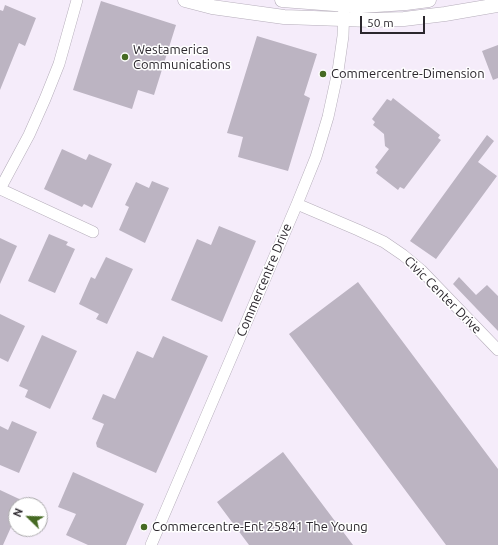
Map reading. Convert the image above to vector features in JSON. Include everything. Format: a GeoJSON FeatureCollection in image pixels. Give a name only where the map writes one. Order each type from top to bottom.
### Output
{"type":"FeatureCollection","features":[{"type":"Feature","properties":{"kind":"main road"},"geometry":{"type":"LineString","coordinates":[[185,0],[212,7],[284,17],[361,6],[429,0]]}},
{"type":"Feature","properties":{"kind":"main road"},"geometry":{"type":"LineString","coordinates":[[282,0],[344,8],[371,20],[411,18],[445,14],[498,5]]}},
{"type":"Feature","properties":{"kind":"street"},"geometry":{"type":"LineString","coordinates":[[77,0],[59,64],[50,87],[29,135],[0,189],[93,232]]}},
{"type":"Feature","properties":{"kind":"street","name":"Commercentre Drive"},"geometry":{"type":"LineString","coordinates":[[151,545],[316,157],[328,117],[338,71],[344,8]]}},
{"type":"Feature","properties":{"kind":"street","name":"Civic Center Drive"},"geometry":{"type":"LineString","coordinates":[[297,204],[384,242],[404,256],[421,270],[498,350]]}},
{"type":"Feature","properties":{"kind":"building","name":"Westamerica Communications"},"geometry":{"type":"Polygon","coordinates":[[[101,1],[176,25],[154,95],[138,90],[132,109],[73,90],[101,1]]]}},
{"type":"Feature","properties":{"kind":"building"},"geometry":{"type":"Polygon","coordinates":[[[5,5],[36,18],[25,46],[19,43],[0,90],[0,10],[3,11],[5,5]]]}},
{"type":"Feature","properties":{"kind":"building"},"geometry":{"type":"Polygon","coordinates":[[[257,36],[317,54],[304,95],[310,98],[288,171],[238,157],[243,137],[227,133],[257,36]]]}},
{"type":"Feature","properties":{"kind":"building"},"geometry":{"type":"Polygon","coordinates":[[[498,45],[498,78],[493,80],[482,51],[498,45]]]}},
{"type":"Feature","properties":{"kind":"building"},"geometry":{"type":"Polygon","coordinates":[[[393,98],[440,135],[438,138],[441,140],[404,189],[400,187],[398,190],[376,173],[378,170],[375,167],[389,149],[385,146],[384,134],[373,125],[375,122],[372,119],[387,99],[391,101],[393,98]]]}},
{"type":"Feature","properties":{"kind":"building"},"geometry":{"type":"Polygon","coordinates":[[[487,135],[494,141],[478,162],[497,176],[436,259],[410,241],[487,135]]]}},
{"type":"Feature","properties":{"kind":"building"},"geometry":{"type":"Polygon","coordinates":[[[62,149],[86,160],[89,154],[112,164],[92,208],[84,204],[82,207],[44,189],[62,149]]]}},
{"type":"Feature","properties":{"kind":"building"},"geometry":{"type":"Polygon","coordinates":[[[152,181],[169,188],[145,243],[119,230],[129,207],[125,205],[136,182],[149,188],[152,181]]]}},
{"type":"Feature","properties":{"kind":"building"},"geometry":{"type":"Polygon","coordinates":[[[219,226],[256,241],[222,322],[171,300],[197,239],[211,245],[219,226]]]}},
{"type":"Feature","properties":{"kind":"building"},"geometry":{"type":"Polygon","coordinates":[[[49,234],[68,242],[66,245],[75,249],[55,293],[28,281],[49,234]]]}},
{"type":"Feature","properties":{"kind":"building"},"geometry":{"type":"Polygon","coordinates":[[[0,238],[17,246],[0,284],[0,238]]]}},
{"type":"Feature","properties":{"kind":"building"},"geometry":{"type":"Polygon","coordinates":[[[106,257],[133,269],[107,324],[96,319],[99,314],[79,304],[91,277],[95,279],[106,257]]]}},
{"type":"Feature","properties":{"kind":"building"},"geometry":{"type":"Polygon","coordinates":[[[459,277],[476,295],[487,285],[498,296],[498,331],[453,284],[459,277]]]}},
{"type":"Feature","properties":{"kind":"building"},"geometry":{"type":"Polygon","coordinates":[[[358,282],[498,469],[498,545],[446,545],[289,334],[358,282]]]}},
{"type":"Feature","properties":{"kind":"building"},"geometry":{"type":"Polygon","coordinates":[[[0,314],[25,326],[8,362],[0,358],[0,314]]]}},
{"type":"Feature","properties":{"kind":"building"},"geometry":{"type":"Polygon","coordinates":[[[42,335],[77,351],[50,409],[25,397],[28,390],[19,386],[42,335]]]}},
{"type":"Feature","properties":{"kind":"building"},"geometry":{"type":"Polygon","coordinates":[[[163,336],[208,356],[156,473],[97,447],[96,443],[104,424],[92,419],[103,394],[115,399],[137,351],[153,358],[163,336]]]}},
{"type":"Feature","properties":{"kind":"building"},"geometry":{"type":"Polygon","coordinates":[[[12,421],[37,432],[19,473],[0,465],[0,426],[8,430],[12,421]]]}},
{"type":"Feature","properties":{"kind":"building"},"geometry":{"type":"Polygon","coordinates":[[[283,452],[353,545],[249,545],[217,502],[283,452]]]}},
{"type":"Feature","properties":{"kind":"building"},"geometry":{"type":"Polygon","coordinates":[[[73,472],[144,504],[126,545],[88,545],[66,535],[76,514],[58,507],[73,472]]]}},
{"type":"Feature","properties":{"kind":"building"},"geometry":{"type":"Polygon","coordinates":[[[0,490],[15,497],[8,497],[8,534],[3,545],[0,545],[0,490]]]}},
{"type":"Feature","properties":{"kind":"place","name":"Westamerica Communications"},"geometry":{"type":"Point","coordinates":[125,57]}},
{"type":"Feature","properties":{"kind":"place","name":"Commercentre-Dimension"},"geometry":{"type":"Point","coordinates":[323,74]}},
{"type":"Feature","properties":{"kind":"place","name":"Commercentre-Ent 25841 The Young"},"geometry":{"type":"Point","coordinates":[144,527]}}]}
